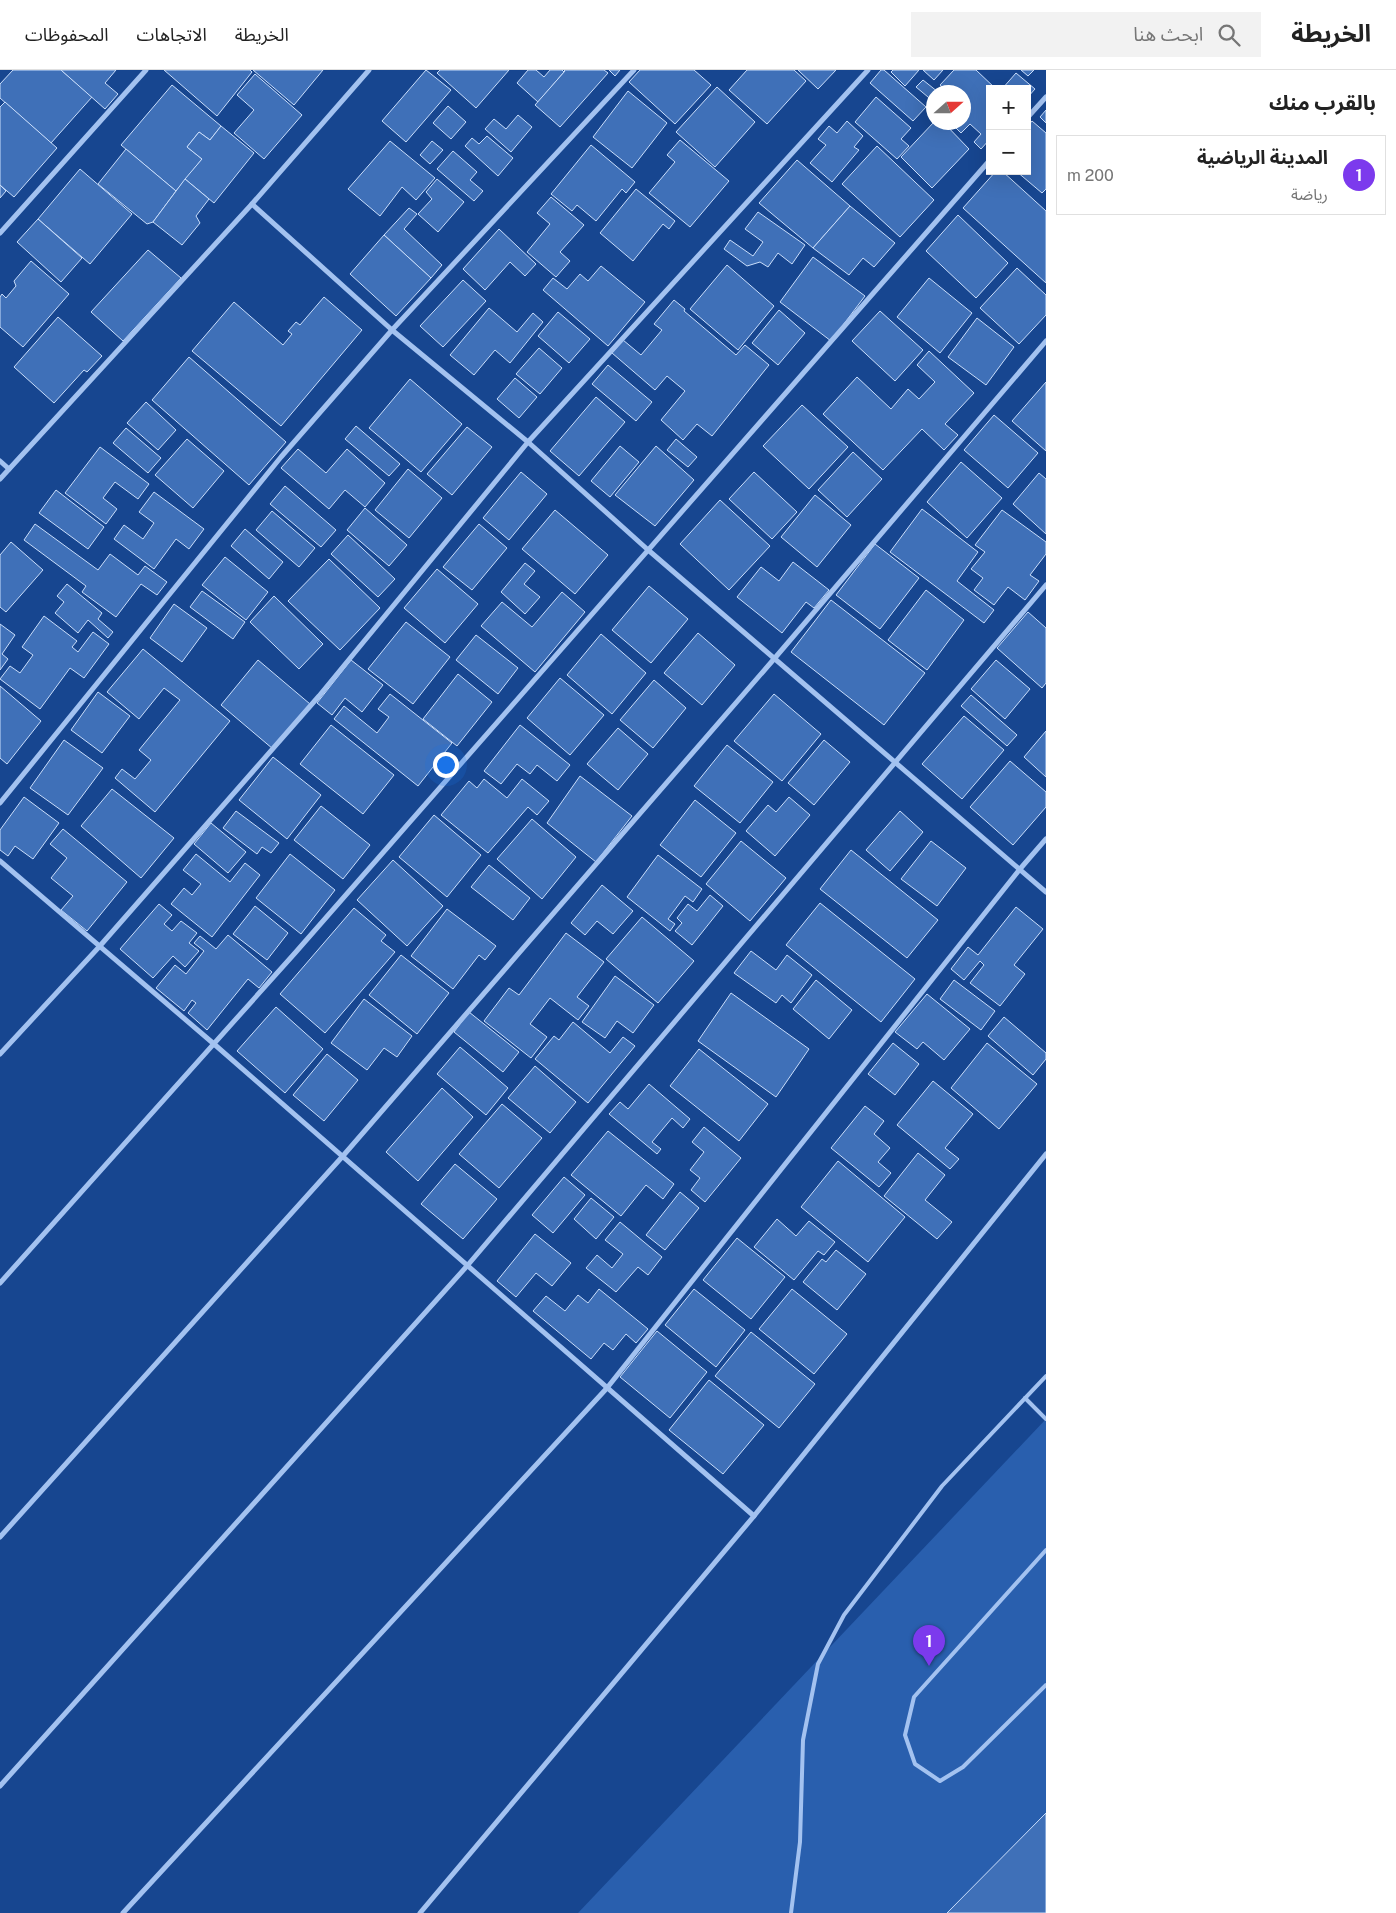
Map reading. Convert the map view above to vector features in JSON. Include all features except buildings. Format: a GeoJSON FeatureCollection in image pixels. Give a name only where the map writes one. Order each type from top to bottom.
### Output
{"type":"FeatureCollection","features":[{"type":"Feature","properties":{"kind":"street"},"geometry":{"type":"LineString","coordinates":[[0,232],[146,70]]}},
{"type":"Feature","properties":{"kind":"street"},"geometry":{"type":"LineString","coordinates":[[0,480],[252,204],[369,70]]}},
{"type":"Feature","properties":{"kind":"street"},"geometry":{"type":"LineString","coordinates":[[0,803],[275,464],[392,330],[634,70]]}},
{"type":"Feature","properties":{"kind":"street"},"geometry":{"type":"LineString","coordinates":[[0,1054],[99,947],[319,696],[528,442],[868,70]]}},
{"type":"Feature","properties":{"kind":"street"},"geometry":{"type":"LineString","coordinates":[[1031,113],[1046,96]]}},
{"type":"Feature","properties":{"kind":"street"},"geometry":{"type":"LineString","coordinates":[[0,1283],[214,1044],[986,165]]}},
{"type":"Feature","properties":{"kind":"street"},"geometry":{"type":"LineString","coordinates":[[252,204],[392,330],[528,442],[647,549],[1046,892]]}},
{"type":"Feature","properties":{"kind":"street"},"geometry":{"type":"LineString","coordinates":[[0,1537],[342,1157],[774,659],[1046,341]]}},
{"type":"Feature","properties":{"kind":"street"},"geometry":{"type":"LineString","coordinates":[[0,461],[9,469]]}},
{"type":"Feature","properties":{"kind":"street"},"geometry":{"type":"LineString","coordinates":[[0,1786],[467,1266],[1046,585]]}},
{"type":"Feature","properties":{"kind":"street"},"geometry":{"type":"LineString","coordinates":[[122,1913],[607,1388],[1020,869],[1046,839]]}},
{"type":"Feature","properties":{"kind":"street"},"geometry":{"type":"LineString","coordinates":[[0,861],[214,1044],[754,1516]]}},
{"type":"Feature","properties":{"kind":"street"},"geometry":{"type":"LineString","coordinates":[[420,1913],[754,1516],[1046,1154]]}},
{"type":"Feature","properties":{"kind":"lane"},"geometry":{"type":"LineString","coordinates":[[791,1913],[800,1842],[803,1740],[818,1664],[844,1616],[942,1486],[1046,1376]]}},
{"type":"Feature","properties":{"kind":"lane"},"geometry":{"type":"LineString","coordinates":[[1025,1398],[1046,1418]]}},
{"type":"Feature","properties":{"kind":"lane"},"geometry":{"type":"LineString","coordinates":[[1046,1550],[914,1697],[905,1735],[916,1764],[940,1781],[962,1767],[1046,1686]]}},
{"type":"Feature","properties":{"kind":"shaded area"},"geometry":{"type":"Polygon","coordinates":[[[1046,1419],[1046,1913],[578,1913],[1046,1419]]]}},
{"type":"Feature","properties":{"kind":"place","name":"المدينة الرياضية"},"geometry":{"type":"Point","coordinates":[929,1666]}}]}
